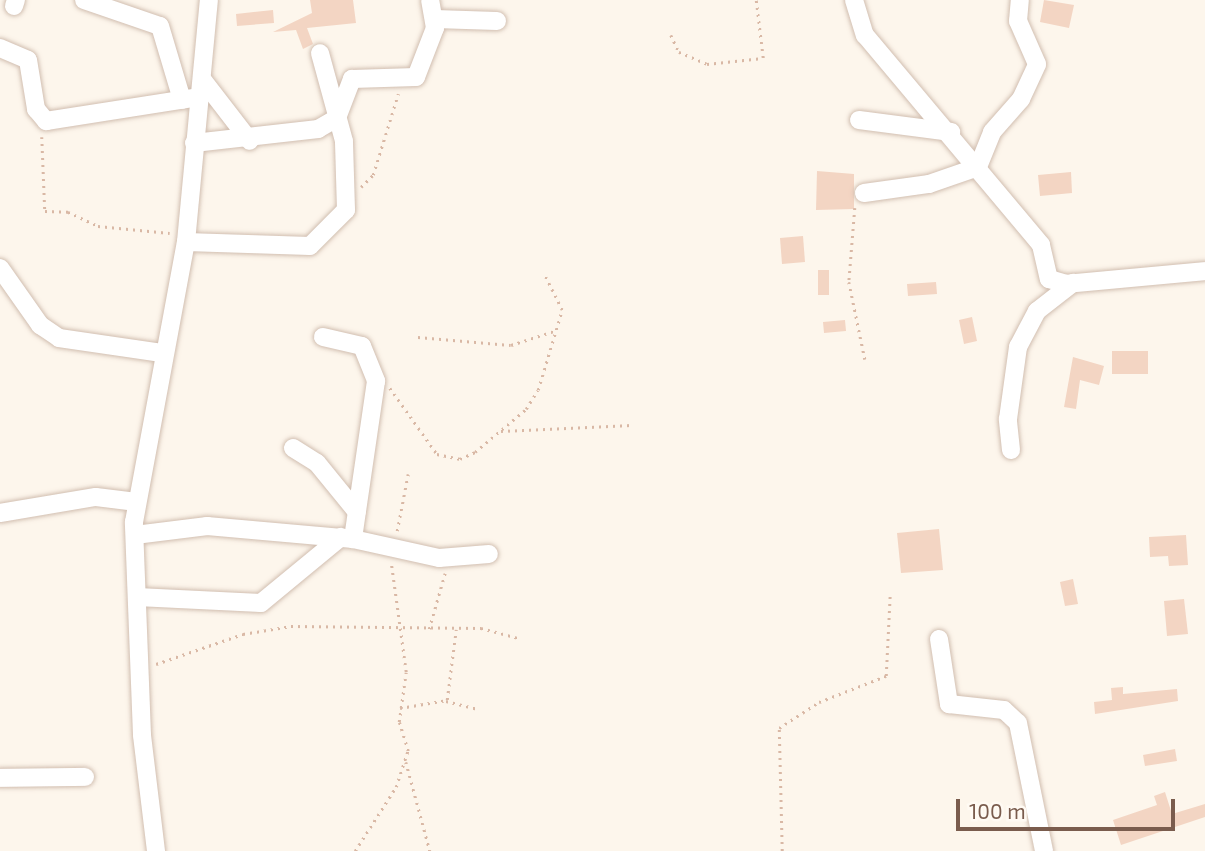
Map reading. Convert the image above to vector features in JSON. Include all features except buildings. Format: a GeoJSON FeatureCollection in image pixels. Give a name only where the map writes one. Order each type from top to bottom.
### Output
{"type":"FeatureCollection","features":[{"type":"Feature","properties":{"kind":"street"},"geometry":{"type":"LineString","coordinates":[[84,0],[160,26],[195,92],[250,141]]}},
{"type":"Feature","properties":{"kind":"street"},"geometry":{"type":"LineString","coordinates":[[156,851],[142,735],[142,665],[135,535],[137,502],[162,353],[187,238],[195,92],[209,0]]}},
{"type":"Feature","properties":{"kind":"street"},"geometry":{"type":"LineString","coordinates":[[194,143],[250,141],[302,134],[337,118],[352,79],[412,79],[426,62],[435,19],[430,0]]}},
{"type":"Feature","properties":{"kind":"street"},"geometry":{"type":"LineString","coordinates":[[854,0],[865,35],[951,132],[1041,245],[1049,279],[1073,283],[1205,271]]}},
{"type":"Feature","properties":{"kind":"street"},"geometry":{"type":"LineString","coordinates":[[864,193],[929,184],[978,167],[992,132],[1021,99],[1037,64],[1018,20],[1020,0]]}},
{"type":"Feature","properties":{"kind":"street"},"geometry":{"type":"LineString","coordinates":[[435,19],[497,22]]}},
{"type":"Feature","properties":{"kind":"street"},"geometry":{"type":"LineString","coordinates":[[0,48],[27,60],[36,109],[47,121],[62,123],[195,92]]}},
{"type":"Feature","properties":{"kind":"street"},"geometry":{"type":"LineString","coordinates":[[187,238],[312,246],[350,200],[337,118],[320,53]]}},
{"type":"Feature","properties":{"kind":"street"},"geometry":{"type":"LineString","coordinates":[[859,120],[951,132]]}},
{"type":"Feature","properties":{"kind":"street"},"geometry":{"type":"LineString","coordinates":[[3,277],[40,324],[59,338],[162,353]]}},
{"type":"Feature","properties":{"kind":"street"},"geometry":{"type":"LineString","coordinates":[[1011,450],[1008,419],[1018,347],[1037,311],[1073,283]]}},
{"type":"Feature","properties":{"kind":"street"},"geometry":{"type":"LineString","coordinates":[[137,597],[261,603],[347,538],[358,512],[374,374],[362,346],[323,337]]}},
{"type":"Feature","properties":{"kind":"street"},"geometry":{"type":"LineString","coordinates":[[293,448],[317,463],[358,512]]}},
{"type":"Feature","properties":{"kind":"street"},"geometry":{"type":"LineString","coordinates":[[0,513],[96,497],[137,502]]}},
{"type":"Feature","properties":{"kind":"street"},"geometry":{"type":"LineString","coordinates":[[135,535],[207,526],[347,538],[446,559],[489,554]]}},
{"type":"Feature","properties":{"kind":"street"},"geometry":{"type":"LineString","coordinates":[[939,639],[949,704],[1003,710],[1017,723],[1044,851]]}},
{"type":"Feature","properties":{"kind":"street"},"geometry":{"type":"LineString","coordinates":[[0,778],[85,777]]}},
{"type":"Feature","properties":{"kind":"path"},"geometry":{"type":"LineString","coordinates":[[671,35],[679,52],[707,64],[763,58],[756,0]]}},
{"type":"Feature","properties":{"kind":"path"},"geometry":{"type":"LineString","coordinates":[[350,200],[373,175],[396,97],[412,79]]}},
{"type":"Feature","properties":{"kind":"path"},"geometry":{"type":"LineString","coordinates":[[47,121],[45,211],[68,212],[98,226],[187,238]]}},
{"type":"Feature","properties":{"kind":"path"},"geometry":{"type":"LineString","coordinates":[[864,193],[853,212],[849,261],[864,359]]}},
{"type":"Feature","properties":{"kind":"path"},"geometry":{"type":"LineString","coordinates":[[374,374],[399,395],[419,434],[446,458],[469,456],[500,431],[538,390],[562,307],[544,274]]}},
{"type":"Feature","properties":{"kind":"path"},"geometry":{"type":"LineString","coordinates":[[418,337],[511,345],[554,331]]}},
{"type":"Feature","properties":{"kind":"path"},"geometry":{"type":"LineString","coordinates":[[500,431],[632,425]]}},
{"type":"Feature","properties":{"kind":"path"},"geometry":{"type":"LineString","coordinates":[[408,474],[393,547],[390,582],[402,628],[406,672],[400,708],[406,762],[430,851]]}},
{"type":"Feature","properties":{"kind":"path"},"geometry":{"type":"LineString","coordinates":[[429,629],[446,559]]}},
{"type":"Feature","properties":{"kind":"path"},"geometry":{"type":"LineString","coordinates":[[782,851],[779,728],[819,702],[886,676],[890,595]]}},
{"type":"Feature","properties":{"kind":"path"},"geometry":{"type":"LineString","coordinates":[[142,665],[269,629],[481,628],[518,638]]}},
{"type":"Feature","properties":{"kind":"path"},"geometry":{"type":"LineString","coordinates":[[446,701],[456,629]]}},
{"type":"Feature","properties":{"kind":"path"},"geometry":{"type":"LineString","coordinates":[[400,708],[446,701],[480,709]]}},
{"type":"Feature","properties":{"kind":"path"},"geometry":{"type":"LineString","coordinates":[[355,851],[406,762]]}}]}
